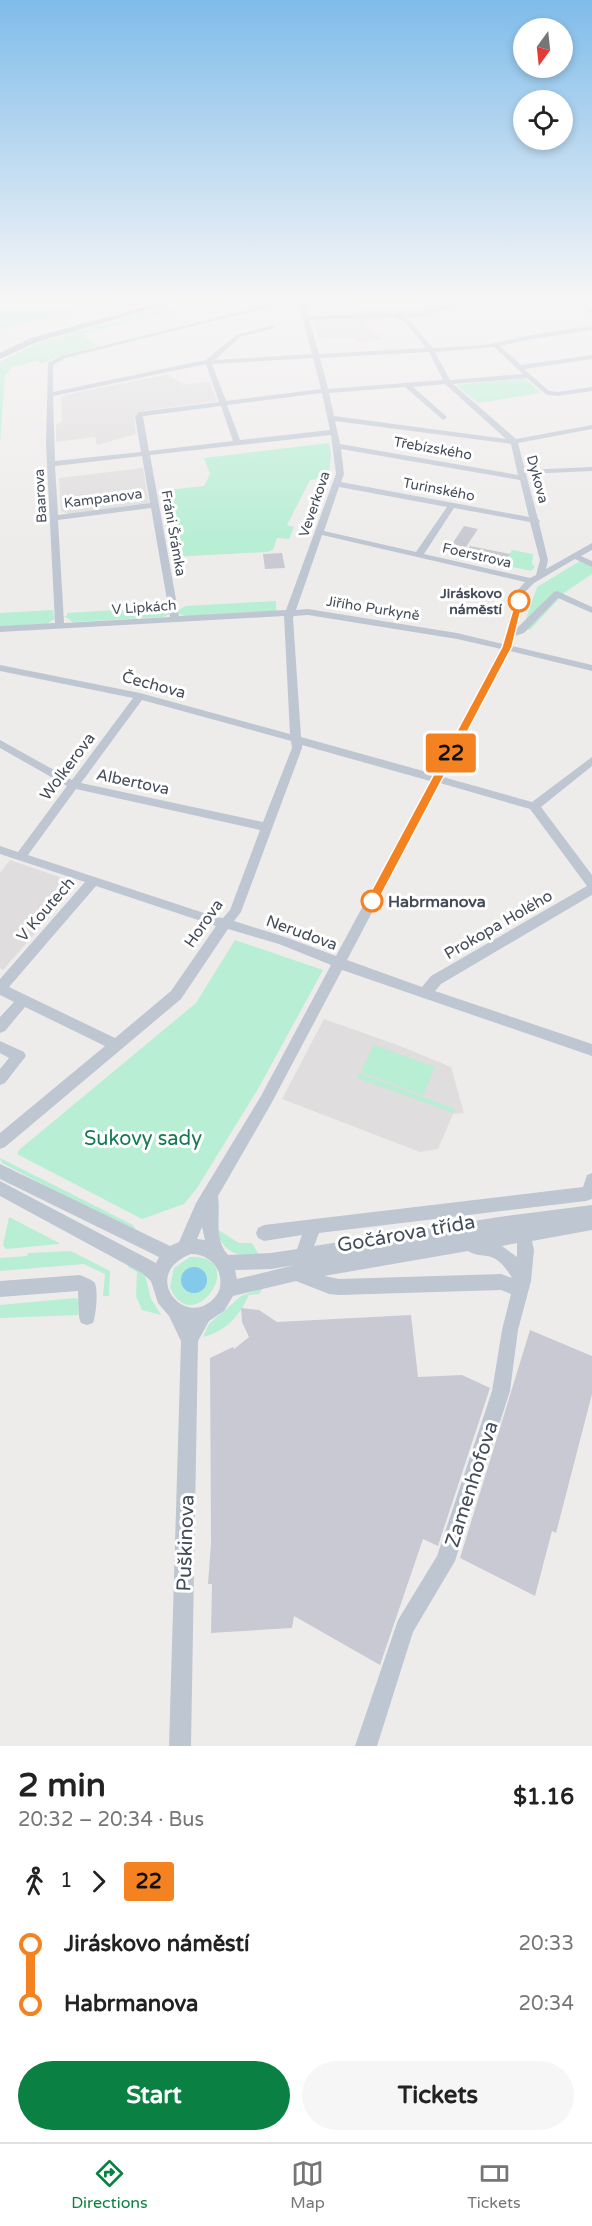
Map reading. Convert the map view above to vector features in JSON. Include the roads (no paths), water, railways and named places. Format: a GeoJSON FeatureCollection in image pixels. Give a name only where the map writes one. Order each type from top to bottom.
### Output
{"type":"FeatureCollection","features":[{"type":"Feature","properties":{"kind":"street","name":"Baarova"},"geometry":{"type":"LineString","coordinates":[[50,380],[60,626]]}},
{"type":"Feature","properties":{"kind":"street"},"geometry":{"type":"LineString","coordinates":[[50,395],[120,380]]}},
{"type":"Feature","properties":{"kind":"street"},"geometry":{"type":"LineString","coordinates":[[215,380],[237,442]]}},
{"type":"Feature","properties":{"kind":"street","name":"Veverkova"},"geometry":{"type":"LineString","coordinates":[[290,611],[338,484],[340,462],[322,380]]}},
{"type":"Feature","properties":{"kind":"street"},"geometry":{"type":"LineString","coordinates":[[223,404],[325,391],[477,380]]}},
{"type":"Feature","properties":{"kind":"street"},"geometry":{"type":"LineString","coordinates":[[533,380],[544,392],[550,394],[592,389]]}},
{"type":"Feature","properties":{"kind":"street","name":"Dykova"},"geometry":{"type":"LineString","coordinates":[[448,383],[514,442],[536,521],[544,560],[540,575]]}},
{"type":"Feature","properties":{"kind":"street"},"geometry":{"type":"LineString","coordinates":[[408,386],[443,418]]}},
{"type":"Feature","properties":{"kind":"street","name":"Fráni Šrámka"},"geometry":{"type":"LineString","coordinates":[[175,619],[140,417],[142,414],[223,404]]}},
{"type":"Feature","properties":{"kind":"street"},"geometry":{"type":"LineString","coordinates":[[331,418],[514,442],[592,427]]}},
{"type":"Feature","properties":{"kind":"street"},"geometry":{"type":"LineString","coordinates":[[52,464],[334,432]]}},
{"type":"Feature","properties":{"kind":"street","name":"Třebízského"},"geometry":{"type":"LineString","coordinates":[[337,446],[523,475],[592,469]]}},
{"type":"Feature","properties":{"kind":"street","name":"Turinského"},"geometry":{"type":"LineString","coordinates":[[338,484],[536,521]]}},
{"type":"Feature","properties":{"kind":"street","name":"Kampanova"},"geometry":{"type":"LineString","coordinates":[[55,518],[155,505]]}},
{"type":"Feature","properties":{"kind":"street","name":"Foerstrova"},"geometry":{"type":"LineString","coordinates":[[418,556],[452,505]]}},
{"type":"Feature","properties":{"kind":"street","name":"Foerstrova"},"geometry":{"type":"LineString","coordinates":[[318,532],[531,581]]}},
{"type":"Feature","properties":{"kind":"street"},"geometry":{"type":"LineString","coordinates":[[210,1195],[212,1208],[210,1234],[229,1276],[227,1290],[216,1306],[195,1316],[176,1312],[160,1295],[159,1277],[166,1262],[192,1237],[201,1204],[210,1195],[266,1100],[340,963],[507,647],[522,590],[540,575],[592,546]]}},
{"type":"Feature","properties":{"kind":"street"},"geometry":{"type":"LineString","coordinates":[[575,556],[592,564]]}},
{"type":"Feature","properties":{"kind":"street"},"geometry":{"type":"LineString","coordinates":[[510,634],[521,631],[557,594],[592,610]]}},
{"type":"Feature","properties":{"kind":"street","name":"V Lipkách"},"geometry":{"type":"LineString","coordinates":[[0,629],[290,611]]}},
{"type":"Feature","properties":{"kind":"street","name":"Jiřího Purkyně"},"geometry":{"type":"LineString","coordinates":[[290,611],[327,614],[507,647],[592,668]]}},
{"type":"Feature","properties":{"kind":"street","name":"Horova"},"geometry":{"type":"LineString","coordinates":[[0,1142],[176,995],[235,912],[297,748],[298,739],[293,722],[288,618],[290,611]]}},
{"type":"Feature","properties":{"kind":"street","name":"Čechova"},"geometry":{"type":"LineString","coordinates":[[0,668],[140,696],[534,806]]}},
{"type":"Feature","properties":{"kind":"street","name":"Wolkerova"},"geometry":{"type":"LineString","coordinates":[[21,856],[140,696]]}},
{"type":"Feature","properties":{"kind":"street","name":"Albertova"},"geometry":{"type":"LineString","coordinates":[[0,744],[73,785],[267,827]]}},
{"type":"Feature","properties":{"kind":"street"},"geometry":{"type":"LineString","coordinates":[[592,761],[534,806],[592,884]]}},
{"type":"Feature","properties":{"kind":"street","name":"Nerudova"},"geometry":{"type":"LineString","coordinates":[[0,850],[226,924],[592,1050]]}},
{"type":"Feature","properties":{"kind":"street","name":"V Koutech"},"geometry":{"type":"LineString","coordinates":[[93,881],[0,989],[117,1045]]}},
{"type":"Feature","properties":{"kind":"street","name":"Prokopa Holého"},"geometry":{"type":"LineString","coordinates":[[425,993],[436,980],[592,889]]}},
{"type":"Feature","properties":{"kind":"street"},"geometry":{"type":"LineString","coordinates":[[0,1027],[22,1000]]}},
{"type":"Feature","properties":{"kind":"street"},"geometry":{"type":"LineString","coordinates":[[0,1047],[19,1056],[0,1079]]}},
{"type":"Feature","properties":{"kind":"street"},"geometry":{"type":"LineString","coordinates":[[0,1171],[178,1252],[200,1247],[220,1258]]}},
{"type":"Feature","properties":{"kind":"street","name":"Gočárova třída"},"geometry":{"type":"LineString","coordinates":[[264,1233],[533,1198],[578,1195],[590,1186]]}},
{"type":"Feature","properties":{"kind":"street"},"geometry":{"type":"LineString","coordinates":[[0,1188],[128,1256],[159,1277]]}},
{"type":"Feature","properties":{"kind":"street","name":"Gočárova třída"},"geometry":{"type":"LineString","coordinates":[[220,1258],[264,1262],[499,1224],[592,1212]]}},
{"type":"Feature","properties":{"kind":"street","name":"Gočárova třída"},"geometry":{"type":"LineString","coordinates":[[227,1290],[295,1273],[592,1223]]}},
{"type":"Feature","properties":{"kind":"street"},"geometry":{"type":"LineString","coordinates":[[499,1224],[523,1234]]}},
{"type":"Feature","properties":{"kind":"street","name":"Gočárova třída"},"geometry":{"type":"LineString","coordinates":[[302,1256],[314,1226]]}},
{"type":"Feature","properties":{"kind":"street","name":"Zamenhofova"},"geometry":{"type":"LineString","coordinates":[[366,1746],[405,1627],[445,1561],[501,1391],[510,1330],[522,1285],[526,1250],[523,1234]]}},
{"type":"Feature","properties":{"kind":"street"},"geometry":{"type":"LineString","coordinates":[[295,1273],[329,1286],[339,1287],[501,1282],[522,1285],[514,1265],[503,1253],[486,1248],[449,1247]]}},
{"type":"Feature","properties":{"kind":"street"},"geometry":{"type":"LineString","coordinates":[[0,1289],[80,1283],[88,1288],[87,1317]]}},
{"type":"Feature","properties":{"kind":"street","name":"Puškinova"},"geometry":{"type":"LineString","coordinates":[[176,1312],[190,1340]]}},
{"type":"Feature","properties":{"kind":"street","name":"Puškinova"},"geometry":{"type":"LineString","coordinates":[[180,1746],[190,1340],[204,1313]]}},
{"type":"Feature","properties":{"kind":"water"},"geometry":{"type":"Polygon","coordinates":[[[194,1267],[203,1271],[207,1280],[203,1289],[194,1293],[185,1289],[181,1280],[185,1271],[194,1267]]]}},
{"type":"Feature","properties":{"kind":"place","name":"Jiráskovo náměstí"},"geometry":{"type":"Point","coordinates":[519,601]}},
{"type":"Feature","properties":{"kind":"place","name":"Habrmanova"},"geometry":{"type":"Point","coordinates":[372,901]}},
{"type":"Feature","properties":{"kind":"park label","name":"Sukovy sady"},"geometry":{"type":"Point","coordinates":[143,1138]}}]}
